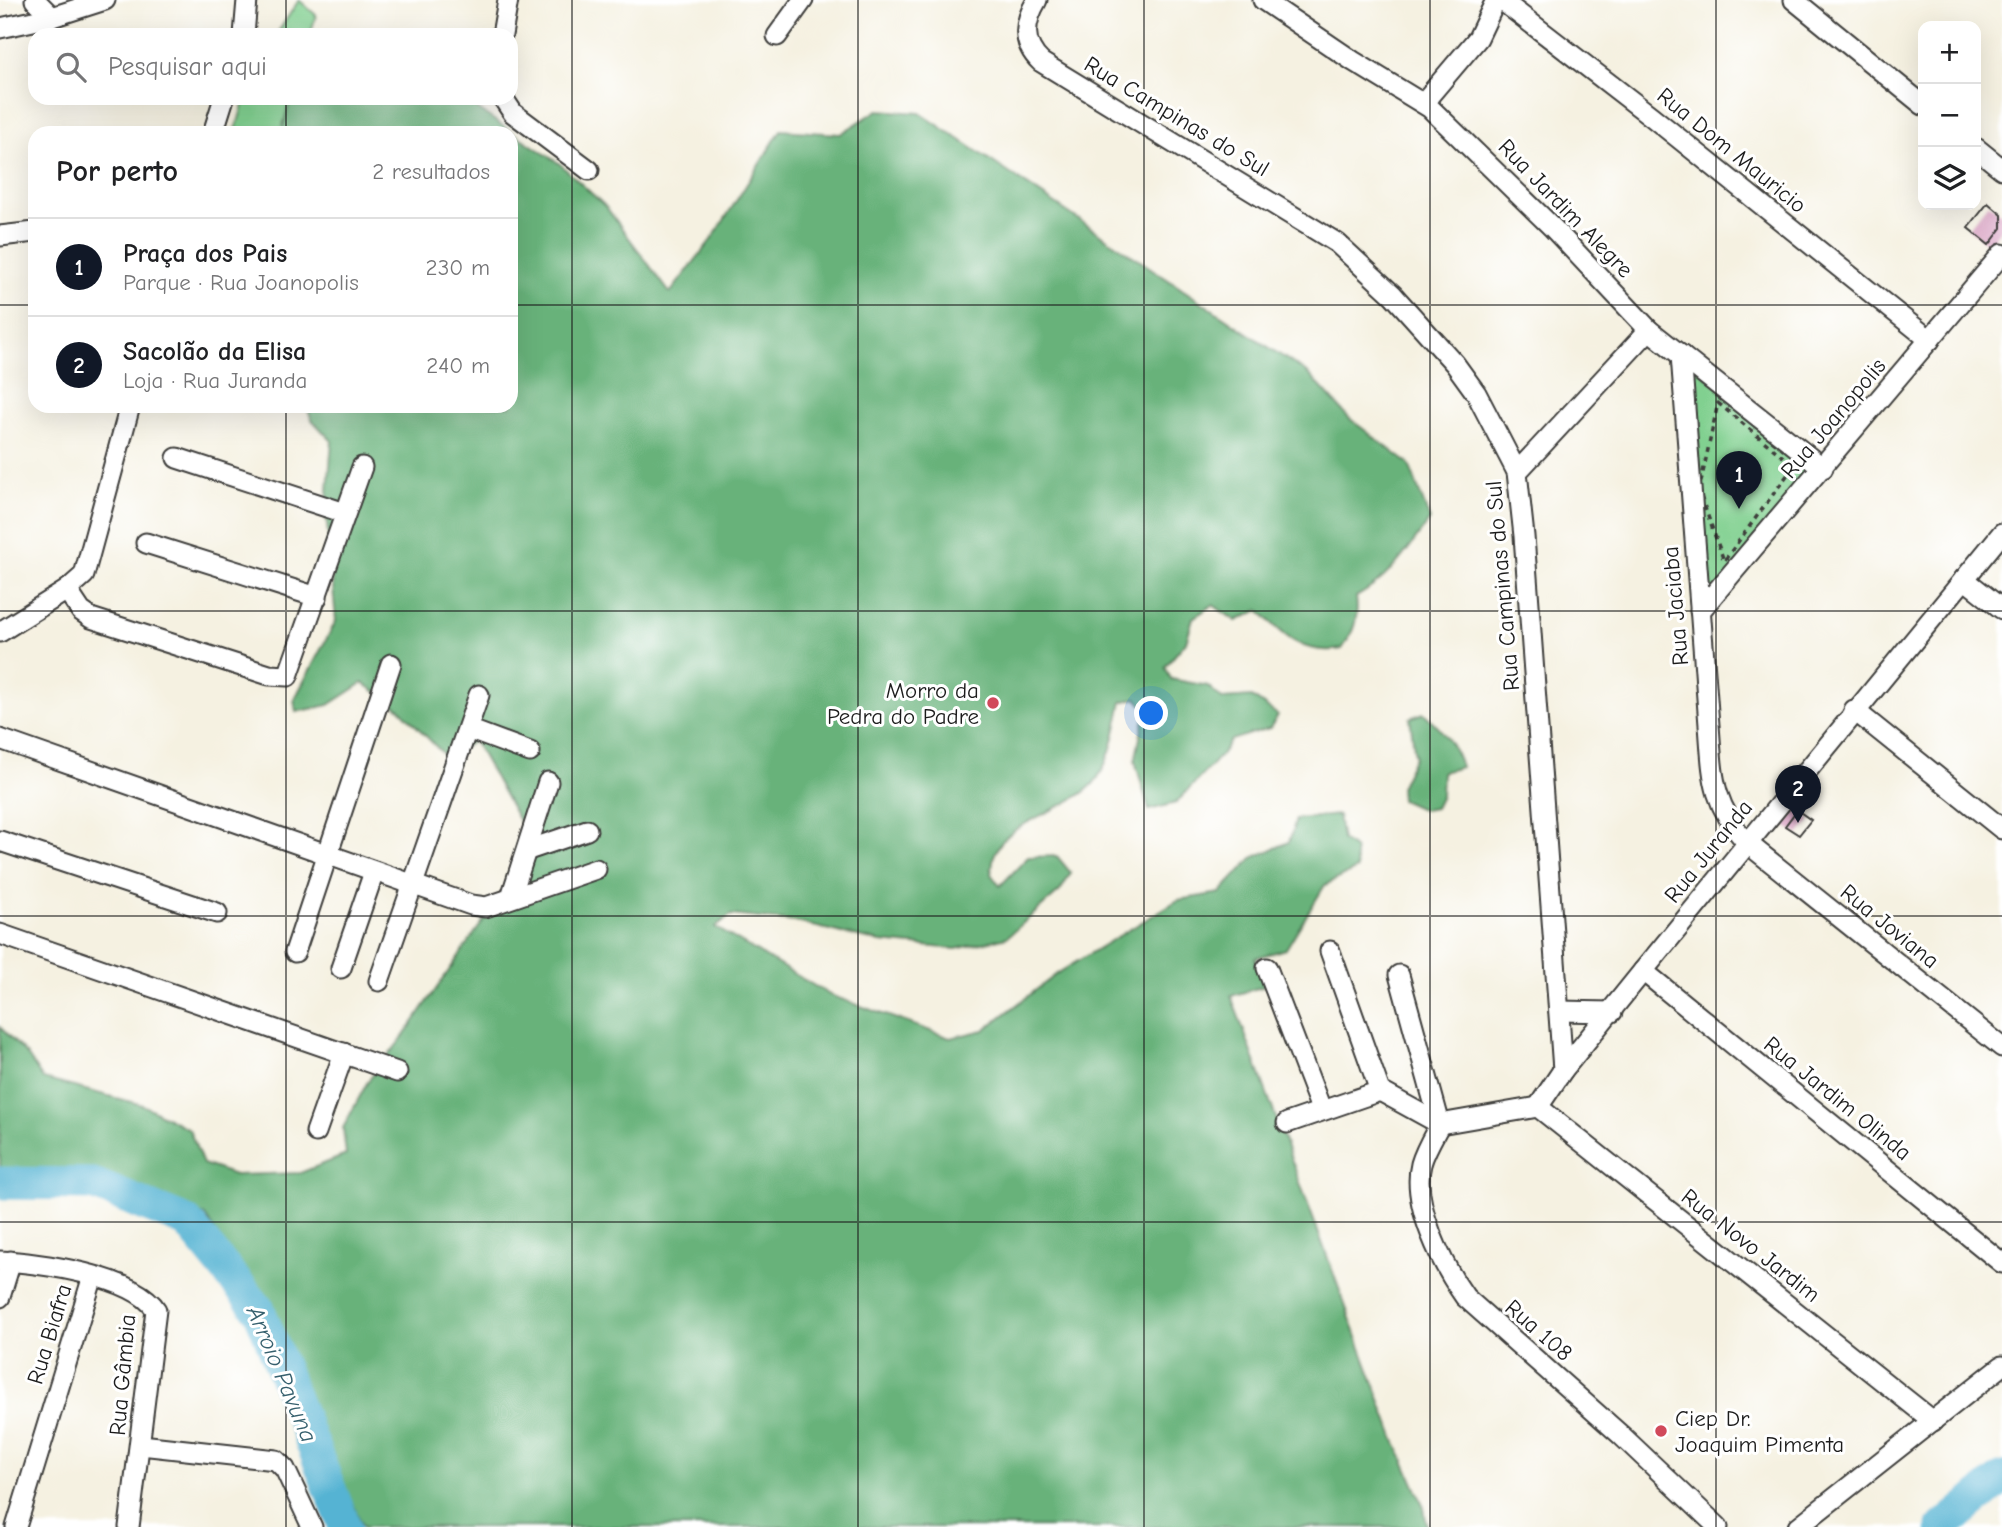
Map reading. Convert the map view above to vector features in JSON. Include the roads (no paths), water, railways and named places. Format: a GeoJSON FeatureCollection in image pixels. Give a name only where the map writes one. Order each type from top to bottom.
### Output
{"type":"FeatureCollection","features":[{"type":"Feature","properties":{"kind":"street"},"geometry":{"type":"LineString","coordinates":[[35,0],[52,17]]}},
{"type":"Feature","properties":{"kind":"street"},"geometry":{"type":"LineString","coordinates":[[0,28],[52,17],[105,0]]}},
{"type":"Feature","properties":{"kind":"street"},"geometry":{"type":"LineString","coordinates":[[245,28],[247,0]]}},
{"type":"Feature","properties":{"kind":"street"},"geometry":{"type":"LineString","coordinates":[[503,28],[508,0]]}},
{"type":"Feature","properties":{"kind":"street"},"geometry":{"type":"LineString","coordinates":[[778,36],[803,0]]}},
{"type":"Feature","properties":{"kind":"street","name":"Rua Campinas do Sul"},"geometry":{"type":"LineString","coordinates":[[1037,0],[1025,27],[1028,46],[1036,57],[1313,226],[1373,274],[1466,377],[1493,422],[1517,472],[1563,1070]]}},
{"type":"Feature","properties":{"kind":"street","name":"Rua Jardim Alegre"},"geometry":{"type":"LineString","coordinates":[[1263,0],[1362,67],[1423,103],[1499,174],[1650,330],[1823,467]]}},
{"type":"Feature","properties":{"kind":"street"},"geometry":{"type":"LineString","coordinates":[[1423,103],[1478,38],[1499,0]]}},
{"type":"Feature","properties":{"kind":"street","name":"Rua Dom Mauricio"},"geometry":{"type":"LineString","coordinates":[[1499,0],[1651,116],[1930,340]]}},
{"type":"Feature","properties":{"kind":"street"},"geometry":{"type":"LineString","coordinates":[[1794,0],[1918,101]]}},
{"type":"Feature","properties":{"kind":"street"},"geometry":{"type":"LineString","coordinates":[[215,126],[222,105]]}},
{"type":"Feature","properties":{"kind":"street"},"geometry":{"type":"LineString","coordinates":[[508,105],[513,113],[589,170]]}},
{"type":"Feature","properties":{"kind":"street"},"geometry":{"type":"LineString","coordinates":[[1981,152],[2002,169]]}},
{"type":"Feature","properties":{"kind":"street"},"geometry":{"type":"LineString","coordinates":[[0,236],[28,233]]}},
{"type":"Feature","properties":{"kind":"street","name":"Rua Joanopolis"},"geometry":{"type":"LineString","coordinates":[[1700,611],[2002,254]]}},
{"type":"Feature","properties":{"kind":"street"},"geometry":{"type":"LineString","coordinates":[[1517,472],[1650,330]]}},
{"type":"Feature","properties":{"kind":"street","name":"Rua Jaciaba"},"geometry":{"type":"LineString","coordinates":[[1681,355],[1714,782],[1720,808],[1747,843]]}},
{"type":"Feature","properties":{"kind":"street"},"geometry":{"type":"LineString","coordinates":[[0,632],[67,590],[84,575],[93,551],[128,413]]}},
{"type":"Feature","properties":{"kind":"street"},"geometry":{"type":"LineString","coordinates":[[177,458],[345,513]]}},
{"type":"Feature","properties":{"kind":"street"},"geometry":{"type":"LineString","coordinates":[[67,590],[81,611],[91,618],[278,677],[288,676],[362,467]]}},
{"type":"Feature","properties":{"kind":"street","name":"Rua Juranda"},"geometry":{"type":"LineString","coordinates":[[1538,1107],[1563,1070],[1643,971],[1854,710],[2002,533]]}},
{"type":"Feature","properties":{"kind":"street"},"geometry":{"type":"LineString","coordinates":[[146,543],[317,597]]}},
{"type":"Feature","properties":{"kind":"street"},"geometry":{"type":"LineString","coordinates":[[1965,579],[2002,609]]}},
{"type":"Feature","properties":{"kind":"street"},"geometry":{"type":"LineString","coordinates":[[295,952],[391,664]]}},
{"type":"Feature","properties":{"kind":"street"},"geometry":{"type":"LineString","coordinates":[[379,981],[479,695]]}},
{"type":"Feature","properties":{"kind":"street"},"geometry":{"type":"LineString","coordinates":[[1854,710],[2002,829]]}},
{"type":"Feature","properties":{"kind":"street"},"geometry":{"type":"LineString","coordinates":[[468,729],[530,752]]}},
{"type":"Feature","properties":{"kind":"street"},"geometry":{"type":"LineString","coordinates":[[0,738],[471,905],[486,907],[596,869]]}},
{"type":"Feature","properties":{"kind":"street"},"geometry":{"type":"LineString","coordinates":[[511,897],[548,782]]}},
{"type":"Feature","properties":{"kind":"street"},"geometry":{"type":"LineString","coordinates":[[528,850],[587,830]]}},
{"type":"Feature","properties":{"kind":"street"},"geometry":{"type":"LineString","coordinates":[[0,841],[217,913]]}},
{"type":"Feature","properties":{"kind":"street","name":"Rua Joviana"},"geometry":{"type":"LineString","coordinates":[[1747,843],[2002,1047]]}},
{"type":"Feature","properties":{"kind":"street"},"geometry":{"type":"LineString","coordinates":[[341,968],[374,872]]}},
{"type":"Feature","properties":{"kind":"street"},"geometry":{"type":"LineString","coordinates":[[0,934],[397,1072]]}},
{"type":"Feature","properties":{"kind":"street"},"geometry":{"type":"LineString","coordinates":[[1330,951],[1380,1091],[1440,1124],[1538,1107]]}},
{"type":"Feature","properties":{"kind":"street"},"geometry":{"type":"LineString","coordinates":[[1267,968],[1321,1109]]}},
{"type":"Feature","properties":{"kind":"street","name":"Rua Jardim Olinda"},"geometry":{"type":"LineString","coordinates":[[1643,971],[2002,1263]]}},
{"type":"Feature","properties":{"kind":"street"},"geometry":{"type":"LineString","coordinates":[[1399,975],[1440,1124]]}},
{"type":"Feature","properties":{"kind":"street"},"geometry":{"type":"LineString","coordinates":[[1559,1011],[1612,1012]]}},
{"type":"Feature","properties":{"kind":"street"},"geometry":{"type":"LineString","coordinates":[[316,1132],[344,1053]]}},
{"type":"Feature","properties":{"kind":"street"},"geometry":{"type":"LineString","coordinates":[[1287,1123],[1321,1109],[1380,1091]]}},
{"type":"Feature","properties":{"kind":"street","name":"Rua Novo Jardim"},"geometry":{"type":"LineString","coordinates":[[1538,1107],[1933,1421]]}},
{"type":"Feature","properties":{"kind":"street","name":"Rua 108"},"geometry":{"type":"LineString","coordinates":[[1440,1124],[1422,1162],[1421,1194],[1440,1254],[1457,1286],[1465,1297],[1622,1436],[1718,1527]]}},
{"type":"Feature","properties":{"kind":"street"},"geometry":{"type":"LineString","coordinates":[[0,1297],[5,1261]]}},
{"type":"Feature","properties":{"kind":"street","name":"Rua Gâmbia"},"geometry":{"type":"LineString","coordinates":[[5,1261],[93,1276],[147,1298],[156,1310],[129,1527]]}},
{"type":"Feature","properties":{"kind":"street","name":"Rua Biafra"},"geometry":{"type":"LineString","coordinates":[[16,1527],[93,1276]]}},
{"type":"Feature","properties":{"kind":"street"},"geometry":{"type":"LineString","coordinates":[[1798,1527],[2002,1366]]}},
{"type":"Feature","properties":{"kind":"street"},"geometry":{"type":"LineString","coordinates":[[141,1445],[270,1457],[285,1469],[312,1527]]}},
{"type":"Feature","properties":{"kind":"street"},"geometry":{"type":"LineString","coordinates":[[295,1527],[299,1500]]}},
{"type":"Feature","properties":{"kind":"waterway","name":"Arroio Pavuna"},"geometry":{"type":"LineString","coordinates":[[0,1183],[93,1184],[187,1222],[259,1310],[345,1527]]}},
{"type":"Feature","properties":{"kind":"waterway","name":"Arroio Pavuna"},"geometry":{"type":"LineString","coordinates":[[1943,1527],[2002,1478]]}},
{"type":"Feature","properties":{"kind":"place","name":"Praça dos Pais"},"geometry":{"type":"Point","coordinates":[1739,509]}},
{"type":"Feature","properties":{"kind":"place","name":"Morro da Pedra do Padre"},"geometry":{"type":"Point","coordinates":[993,703]}},
{"type":"Feature","properties":{"kind":"place","name":"Sacolão da Elisa"},"geometry":{"type":"Point","coordinates":[1798,823]}},
{"type":"Feature","properties":{"kind":"place","name":"Ciep Dr. Joaquim Pimenta"},"geometry":{"type":"Point","coordinates":[1661,1431]}}]}
